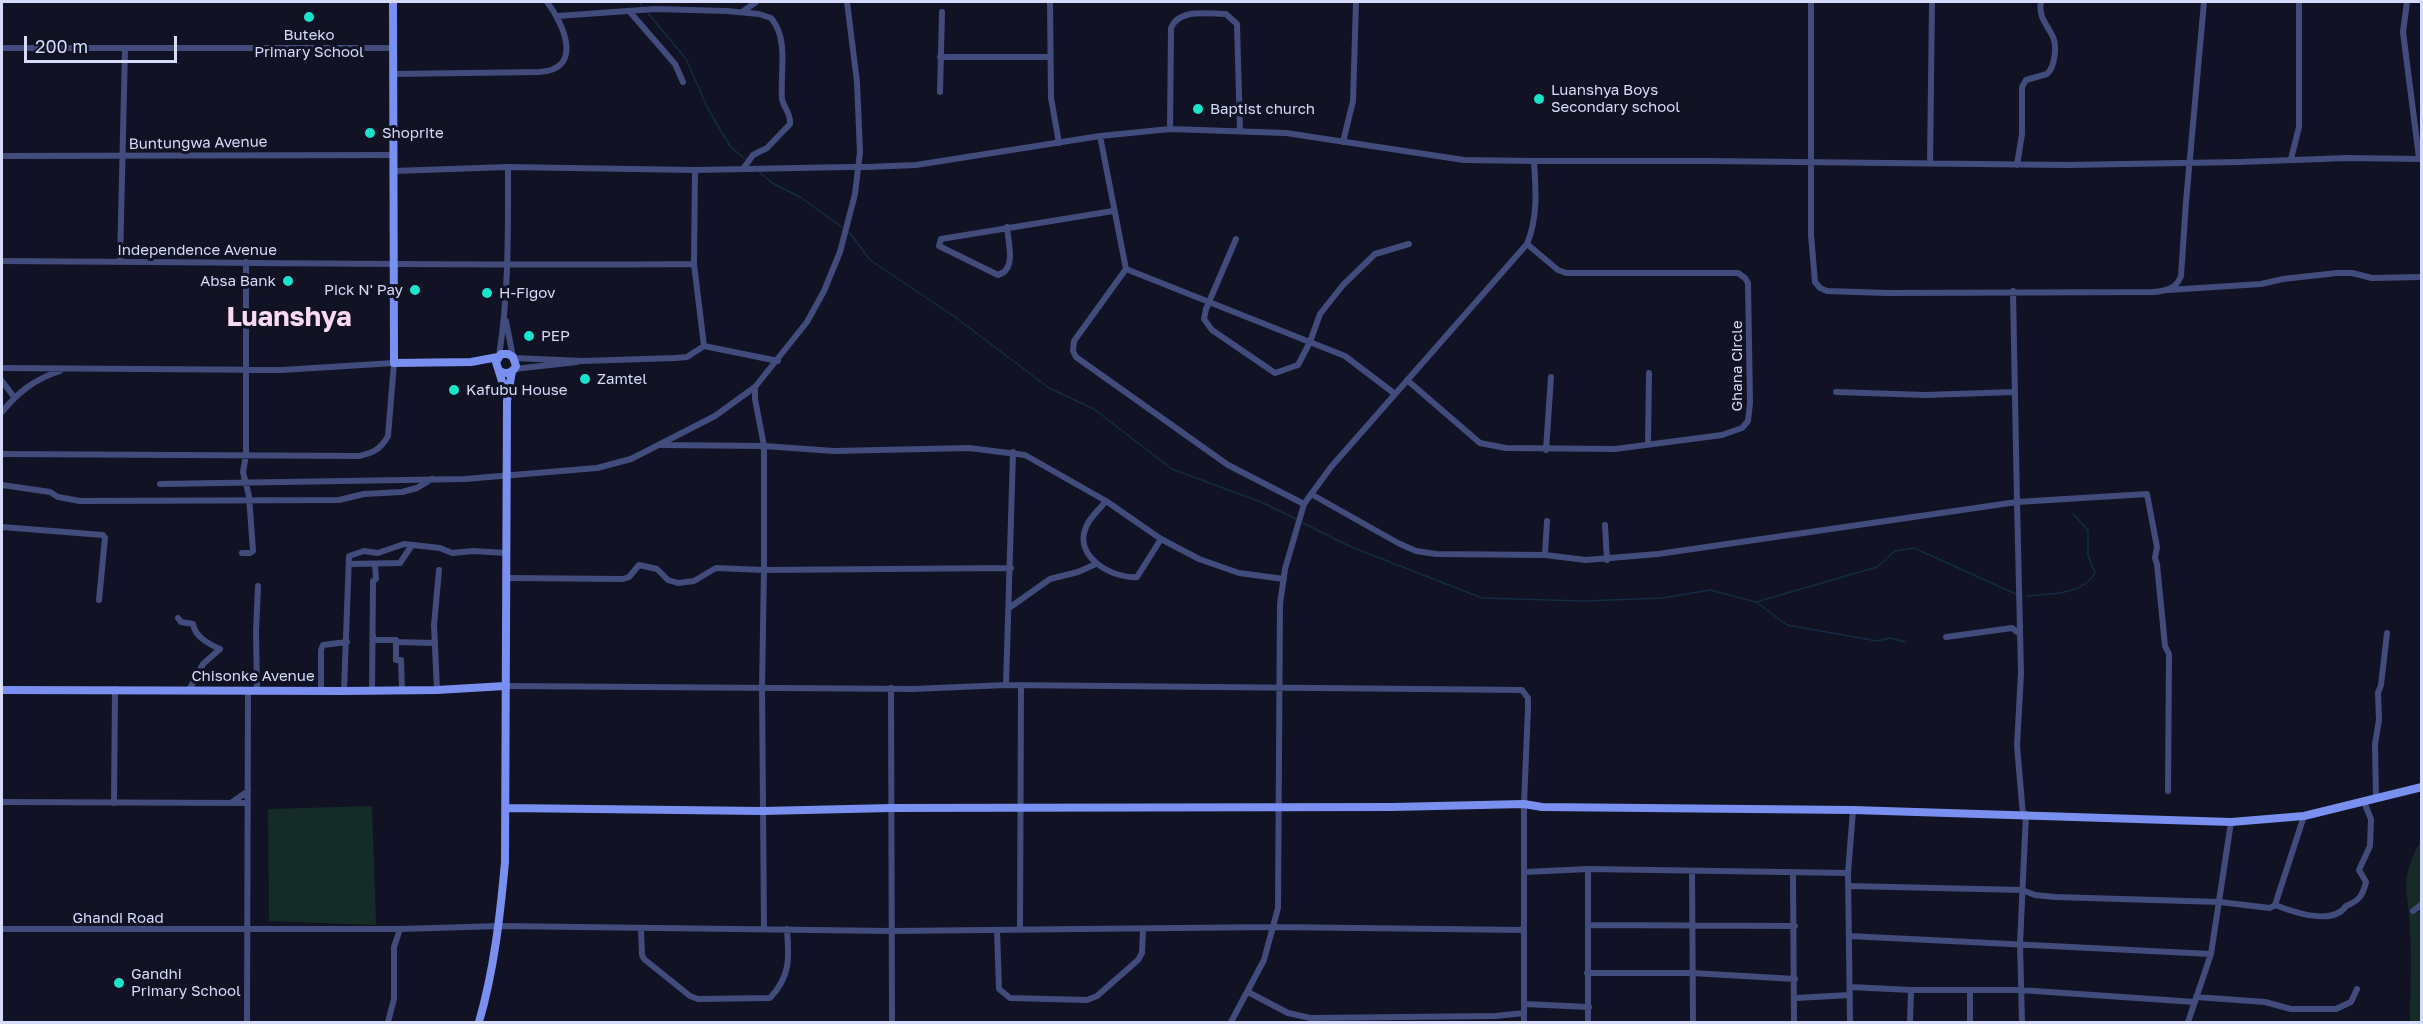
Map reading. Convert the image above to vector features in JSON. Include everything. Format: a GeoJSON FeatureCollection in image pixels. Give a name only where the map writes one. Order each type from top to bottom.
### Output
{"type":"FeatureCollection","features":[{"type":"Feature","properties":{"kind":"street"},"geometry":{"type":"LineString","coordinates":[[2,454],[359,456],[377,450],[388,436],[394,363],[393,2]]}},
{"type":"Feature","properties":{"kind":"street"},"geometry":{"type":"LineString","coordinates":[[393,74],[557,70],[562,66],[566,47],[565,32],[558,16],[547,2]]}},
{"type":"Feature","properties":{"kind":"street"},"geometry":{"type":"LineString","coordinates":[[742,12],[756,2]]}},
{"type":"Feature","properties":{"kind":"street"},"geometry":{"type":"LineString","coordinates":[[160,484],[432,479],[507,476],[597,468],[631,459],[715,416],[755,387],[778,361],[807,322],[824,291],[840,252],[855,194],[860,125],[847,2]]}},
{"type":"Feature","properties":{"kind":"street"},"geometry":{"type":"LineString","coordinates":[[1050,2],[1051,98],[1059,143]]}},
{"type":"Feature","properties":{"kind":"street"},"geometry":{"type":"LineString","coordinates":[[1343,142],[1353,101],[1356,2]]}},
{"type":"Feature","properties":{"kind":"street"},"geometry":{"type":"LineString","coordinates":[[1812,2],[1811,235],[1815,282],[1820,288],[1827,291],[1887,293],[2165,291],[2261,284],[2337,273],[2352,273],[2372,279],[2421,277]]}},
{"type":"Feature","properties":{"kind":"street"},"geometry":{"type":"LineString","coordinates":[[1930,165],[1932,2]]}},
{"type":"Feature","properties":{"kind":"street"},"geometry":{"type":"LineString","coordinates":[[2017,165],[2022,134],[2022,87],[2026,80],[2047,74],[2053,65],[2054,39],[2043,22],[2042,2]]}},
{"type":"Feature","properties":{"kind":"street"},"geometry":{"type":"LineString","coordinates":[[2165,291],[2176,284],[2181,276],[2204,2]]}},
{"type":"Feature","properties":{"kind":"street"},"geometry":{"type":"LineString","coordinates":[[2291,159],[2299,128],[2299,2]]}},
{"type":"Feature","properties":{"kind":"street"},"geometry":{"type":"LineString","coordinates":[[393,171],[508,167],[695,170],[916,165],[1100,136],[1170,129],[1301,134],[1464,160],[2017,165],[2420,158],[2403,32],[2403,18],[2407,2]]}},
{"type":"Feature","properties":{"kind":"street"},"geometry":{"type":"LineString","coordinates":[[558,16],[655,9],[742,12],[768,16],[776,26],[781,44],[782,101],[791,117],[790,124],[767,148],[753,155],[743,169]]}},
{"type":"Feature","properties":{"kind":"street"},"geometry":{"type":"LineString","coordinates":[[630,12],[675,64],[683,82]]}},
{"type":"Feature","properties":{"kind":"street"},"geometry":{"type":"LineString","coordinates":[[940,92],[942,12]]}},
{"type":"Feature","properties":{"kind":"street"},"geometry":{"type":"LineString","coordinates":[[1170,129],[1171,28],[1173,23],[1185,15],[1226,14],[1237,24],[1240,131]]}},
{"type":"Feature","properties":{"kind":"street"},"geometry":{"type":"LineString","coordinates":[[2,48],[392,48]]}},
{"type":"Feature","properties":{"kind":"street"},"geometry":{"type":"LineString","coordinates":[[120,262],[125,49]]}},
{"type":"Feature","properties":{"kind":"street"},"geometry":{"type":"LineString","coordinates":[[940,57],[1050,57]]}},
{"type":"Feature","properties":{"kind":"street"},"geometry":{"type":"LineString","coordinates":[[1100,136],[1126,268],[1074,341],[1073,351],[1076,357],[1228,465],[1304,504]]}},
{"type":"Feature","properties":{"kind":"street","name":"Buntungwa Avenue"},"geometry":{"type":"LineString","coordinates":[[2,156],[394,155]]}},
{"type":"Feature","properties":{"kind":"street"},"geometry":{"type":"LineString","coordinates":[[1231,1023],[1264,960],[1278,908],[1280,604],[1284,579],[1304,504],[1331,467],[1527,244],[1534,226],[1536,204],[1534,161]]}},
{"type":"Feature","properties":{"kind":"street"},"geometry":{"type":"LineString","coordinates":[[507,401],[496,362],[506,318],[508,167]]}},
{"type":"Feature","properties":{"kind":"street"},"geometry":{"type":"LineString","coordinates":[[695,170],[694,264],[704,346]]}},
{"type":"Feature","properties":{"kind":"street"},"geometry":{"type":"LineString","coordinates":[[1007,227],[1010,261],[1009,268],[1002,274],[998,275],[939,246],[941,239],[1007,227],[1113,211]]}},
{"type":"Feature","properties":{"kind":"street"},"geometry":{"type":"LineString","coordinates":[[1236,239],[1204,319],[1212,330],[1275,373],[1298,365],[1324,307],[1369,258],[1409,244]]}},
{"type":"Feature","properties":{"kind":"street","name":"Ghana Circle"},"geometry":{"type":"LineString","coordinates":[[1407,380],[1480,443],[1494,447],[1596,451],[1722,435],[1742,428],[1748,421],[1750,403],[1748,283],[1745,278],[1738,273],[1566,273],[1558,270],[1527,244]]}},
{"type":"Feature","properties":{"kind":"street","name":"Independence Avenue"},"geometry":{"type":"LineString","coordinates":[[2,261],[246,261],[508,266],[694,264]]}},
{"type":"Feature","properties":{"kind":"street"},"geometry":{"type":"LineString","coordinates":[[242,553],[253,551],[250,501],[243,472],[246,455],[246,261]]}},
{"type":"Feature","properties":{"kind":"street"},"geometry":{"type":"LineString","coordinates":[[1126,268],[1345,356],[1395,394]]}},
{"type":"Feature","properties":{"kind":"street"},"geometry":{"type":"LineString","coordinates":[[2013,291],[2020,634],[2017,746],[2025,814],[2020,944],[2022,1023]]}},
{"type":"Feature","properties":{"kind":"street"},"geometry":{"type":"LineString","coordinates":[[478,1023],[500,926],[507,808],[505,686],[508,578],[507,401],[514,357],[506,318]]}},
{"type":"Feature","properties":{"kind":"street"},"geometry":{"type":"LineString","coordinates":[[2,368],[282,370],[394,363],[471,362],[498,357],[504,353],[514,357],[583,361],[687,357],[704,346],[778,361]]}},
{"type":"Feature","properties":{"kind":"street"},"geometry":{"type":"LineString","coordinates":[[471,362],[506,373],[513,370],[567,365],[583,361]]}},
{"type":"Feature","properties":{"kind":"street"},"geometry":{"type":"LineString","coordinates":[[2,412],[14,397],[34,382],[66,369]]}},
{"type":"Feature","properties":{"kind":"street"},"geometry":{"type":"LineString","coordinates":[[1648,444],[1649,373]]}},
{"type":"Feature","properties":{"kind":"street"},"geometry":{"type":"LineString","coordinates":[[1546,450],[1551,377]]}},
{"type":"Feature","properties":{"kind":"street"},"geometry":{"type":"LineString","coordinates":[[2,381],[14,397]]}},
{"type":"Feature","properties":{"kind":"street"},"geometry":{"type":"LineString","coordinates":[[755,387],[764,446],[762,687],[764,928]]}},
{"type":"Feature","properties":{"kind":"street"},"geometry":{"type":"LineString","coordinates":[[1836,392],[1925,394],[2015,392]]}},
{"type":"Feature","properties":{"kind":"street"},"geometry":{"type":"LineString","coordinates":[[659,445],[897,451],[926,448],[1013,452],[1029,456],[1106,501],[1161,539],[1199,559],[1239,573],[1284,579]]}},
{"type":"Feature","properties":{"kind":"street"},"geometry":{"type":"LineString","coordinates":[[1006,685],[1013,452]]}},
{"type":"Feature","properties":{"kind":"street"},"geometry":{"type":"LineString","coordinates":[[2,485],[50,492],[68,500],[339,500],[364,494],[396,493],[417,488],[432,479]]}},
{"type":"Feature","properties":{"kind":"street"},"geometry":{"type":"LineString","coordinates":[[1311,494],[1416,551],[1436,554],[1545,555],[1586,560],[1607,560],[2017,502],[2147,494],[2157,547],[2155,558],[2165,646],[2169,654],[2168,792]]}},
{"type":"Feature","properties":{"kind":"street"},"geometry":{"type":"LineString","coordinates":[[1106,501],[1085,527],[1085,549],[1096,564],[1126,578],[1137,577],[1161,539]]}},
{"type":"Feature","properties":{"kind":"street"},"geometry":{"type":"LineString","coordinates":[[1545,555],[1547,521]]}},
{"type":"Feature","properties":{"kind":"street"},"geometry":{"type":"LineString","coordinates":[[1605,525],[1607,560]]}},
{"type":"Feature","properties":{"kind":"street"},"geometry":{"type":"LineString","coordinates":[[2,526],[103,536],[105,538],[99,600]]}},
{"type":"Feature","properties":{"kind":"street"},"geometry":{"type":"LineString","coordinates":[[344,691],[349,576],[347,569],[351,554],[364,551],[378,553],[404,544],[440,548],[452,553],[473,551],[507,553]]}},
{"type":"Feature","properties":{"kind":"street"},"geometry":{"type":"LineString","coordinates":[[350,564],[400,562],[412,546]]}},
{"type":"Feature","properties":{"kind":"street"},"geometry":{"type":"LineString","coordinates":[[372,552],[376,579],[373,581],[372,690]]}},
{"type":"Feature","properties":{"kind":"street"},"geometry":{"type":"LineString","coordinates":[[1009,608],[1050,579],[1078,573],[1096,564]]}},
{"type":"Feature","properties":{"kind":"street"},"geometry":{"type":"LineString","coordinates":[[508,578],[623,579],[629,577],[639,565],[657,569],[668,580],[678,583],[694,581],[716,568],[764,570],[1011,568]]}},
{"type":"Feature","properties":{"kind":"street"},"geometry":{"type":"LineString","coordinates":[[437,690],[434,625],[439,570]]}},
{"type":"Feature","properties":{"kind":"street"},"geometry":{"type":"LineString","coordinates":[[247,1023],[248,792],[258,586]]}},
{"type":"Feature","properties":{"kind":"street"},"geometry":{"type":"LineString","coordinates":[[178,618],[181,622],[193,624],[198,635],[220,648],[203,664],[189,690]]}},
{"type":"Feature","properties":{"kind":"street"},"geometry":{"type":"LineString","coordinates":[[372,623],[374,640],[435,643]]}},
{"type":"Feature","properties":{"kind":"street"},"geometry":{"type":"LineString","coordinates":[[1946,637],[2012,628],[2020,634]]}},
{"type":"Feature","properties":{"kind":"street"},"geometry":{"type":"LineString","coordinates":[[2376,799],[2375,744],[2379,720],[2378,693],[2381,686],[2387,633]]}},
{"type":"Feature","properties":{"kind":"street"},"geometry":{"type":"LineString","coordinates":[[321,690],[323,645],[347,642]]}},
{"type":"Feature","properties":{"kind":"street"},"geometry":{"type":"LineString","coordinates":[[396,642],[396,660],[401,660],[402,690]]}},
{"type":"Feature","properties":{"kind":"street"},"geometry":{"type":"LineString","coordinates":[[505,686],[891,688],[1021,685],[1522,690],[1528,698],[1524,804],[1524,1023]]}},
{"type":"Feature","properties":{"kind":"street"},"geometry":{"type":"LineString","coordinates":[[1020,929],[1021,685]]}},
{"type":"Feature","properties":{"kind":"street","name":"Chisonke Avenue"},"geometry":{"type":"LineString","coordinates":[[2,690],[344,691],[437,690],[505,686]]}},
{"type":"Feature","properties":{"kind":"street"},"geometry":{"type":"LineString","coordinates":[[891,688],[892,1023]]}},
{"type":"Feature","properties":{"kind":"street"},"geometry":{"type":"LineString","coordinates":[[114,803],[115,689]]}},
{"type":"Feature","properties":{"kind":"street"},"geometry":{"type":"LineString","coordinates":[[507,808],[762,811],[891,808],[1392,807],[1524,804],[1542,807],[2025,814],[2231,822],[2304,816],[2421,787]]}},
{"type":"Feature","properties":{"kind":"street"},"geometry":{"type":"LineString","coordinates":[[231,803],[248,792]]}},
{"type":"Feature","properties":{"kind":"street"},"geometry":{"type":"LineString","coordinates":[[2,802],[248,803]]}},
{"type":"Feature","properties":{"kind":"street"},"geometry":{"type":"LineString","coordinates":[[1849,885],[2022,890],[2035,895],[2055,897],[2220,902],[2260,908],[2275,905],[2295,913],[2332,916],[2364,895],[2367,882],[2361,874],[2360,867],[2369,850],[2371,819],[2364,802]]}},
{"type":"Feature","properties":{"kind":"street"},"geometry":{"type":"LineString","coordinates":[[1850,1023],[1848,873],[1854,810]]}},
{"type":"Feature","properties":{"kind":"street"},"geometry":{"type":"LineString","coordinates":[[2275,905],[2304,816]]}},
{"type":"Feature","properties":{"kind":"street"},"geometry":{"type":"LineString","coordinates":[[2188,1023],[2211,954],[2231,822]]}},
{"type":"Feature","properties":{"kind":"street"},"geometry":{"type":"LineString","coordinates":[[1525,872],[1588,869],[1848,873]]}},
{"type":"Feature","properties":{"kind":"street"},"geometry":{"type":"LineString","coordinates":[[1588,869],[1588,1023]]}},
{"type":"Feature","properties":{"kind":"street"},"geometry":{"type":"LineString","coordinates":[[1692,871],[1692,1023]]}},
{"type":"Feature","properties":{"kind":"street"},"geometry":{"type":"LineString","coordinates":[[1793,873],[1796,998],[1794,1023]]}},
{"type":"Feature","properties":{"kind":"street"},"geometry":{"type":"LineString","coordinates":[[2413,911],[2421,904]]}},
{"type":"Feature","properties":{"kind":"street","name":"Ghandi Road"},"geometry":{"type":"LineString","coordinates":[[2,929],[247,930],[500,926],[891,931],[1273,927],[1523,930],[1524,925]]}},
{"type":"Feature","properties":{"kind":"street"},"geometry":{"type":"LineString","coordinates":[[1588,925],[1795,926]]}},
{"type":"Feature","properties":{"kind":"street"},"geometry":{"type":"LineString","coordinates":[[388,1023],[394,999],[394,947],[400,929]]}},
{"type":"Feature","properties":{"kind":"street"},"geometry":{"type":"LineString","coordinates":[[641,929],[644,959],[690,996],[698,999],[770,998],[780,987],[788,968],[788,929]]}},
{"type":"Feature","properties":{"kind":"street"},"geometry":{"type":"LineString","coordinates":[[997,930],[999,988],[1004,995],[1010,998],[1087,1000],[1093,999],[1117,980],[1137,960],[1142,953],[1143,930]]}},
{"type":"Feature","properties":{"kind":"street"},"geometry":{"type":"LineString","coordinates":[[1849,936],[2211,954]]}},
{"type":"Feature","properties":{"kind":"street"},"geometry":{"type":"LineString","coordinates":[[1587,973],[1692,973],[1795,979]]}},
{"type":"Feature","properties":{"kind":"street"},"geometry":{"type":"LineString","coordinates":[[1851,987],[1911,990],[2020,990],[2265,1002],[2291,1009],[2336,1009],[2351,1002],[2357,989]]}},
{"type":"Feature","properties":{"kind":"street"},"geometry":{"type":"LineString","coordinates":[[1910,1023],[1911,990]]}},
{"type":"Feature","properties":{"kind":"street"},"geometry":{"type":"LineString","coordinates":[[1970,991],[1970,1023]]}},
{"type":"Feature","properties":{"kind":"street"},"geometry":{"type":"LineString","coordinates":[[1248,992],[1288,1013],[1310,1018],[1495,1016],[1524,1013]]}},
{"type":"Feature","properties":{"kind":"street"},"geometry":{"type":"LineString","coordinates":[[1796,998],[1850,995]]}},
{"type":"Feature","properties":{"kind":"street"},"geometry":{"type":"LineString","coordinates":[[1525,1004],[1589,1007]]}},
{"type":"Feature","properties":{"kind":"green space"},"geometry":{"type":"Polygon","coordinates":[[[372,806],[376,925],[269,921],[268,809],[372,806]]]}},
{"type":"Feature","properties":{"kind":"green space"},"geometry":{"type":"Polygon","coordinates":[[[2421,845],[2421,1022],[2410,1022],[2411,941],[2406,888],[2411,860],[2417,847],[2421,845]]]}},
{"type":"Feature","properties":{"kind":"waterway"},"geometry":{"type":"LineString","coordinates":[[639,2],[643,7]]}},
{"type":"Feature","properties":{"kind":"waterway"},"geometry":{"type":"LineString","coordinates":[[648,13],[686,59],[708,109],[730,146],[745,159]]}},
{"type":"Feature","properties":{"kind":"waterway"},"geometry":{"type":"LineString","coordinates":[[759,172],[774,184],[800,197],[842,227]]}},
{"type":"Feature","properties":{"kind":"waterway"},"geometry":{"type":"LineString","coordinates":[[849,232],[870,260],[955,317],[1049,388],[1094,409],[1172,469],[1261,502],[1296,519]]}},
{"type":"Feature","properties":{"kind":"waterway"},"geometry":{"type":"LineString","coordinates":[[2026,596],[2054,594],[2074,589],[2082,586],[2095,573],[2088,555],[2088,530],[2073,514]]}},
{"type":"Feature","properties":{"kind":"waterway"},"geometry":{"type":"LineString","coordinates":[[1303,523],[1349,546],[1482,598],[1583,601],[1663,598],[1710,590],[1756,602],[1787,625],[1877,641],[1890,638],[1905,642]]}},
{"type":"Feature","properties":{"kind":"waterway"},"geometry":{"type":"LineString","coordinates":[[1756,602],[1877,567],[1895,551],[1914,548],[2016,594]]}},
{"type":"Feature","properties":{"kind":"place","name":"Buteko Primary School"},"geometry":{"type":"Point","coordinates":[309,17]}},
{"type":"Feature","properties":{"kind":"place","name":"Luanshya Boys Secondary school"},"geometry":{"type":"Point","coordinates":[1539,99]}},
{"type":"Feature","properties":{"kind":"place","name":"Baptist church"},"geometry":{"type":"Point","coordinates":[1198,109]}},
{"type":"Feature","properties":{"kind":"place","name":"Shoprite"},"geometry":{"type":"Point","coordinates":[370,133]}},
{"type":"Feature","properties":{"kind":"place","name":"Absa Bank"},"geometry":{"type":"Point","coordinates":[288,281]}},
{"type":"Feature","properties":{"kind":"place","name":"Pick N' Pay"},"geometry":{"type":"Point","coordinates":[415,290]}},
{"type":"Feature","properties":{"kind":"place","name":"H-Figov"},"geometry":{"type":"Point","coordinates":[487,293]}},
{"type":"Feature","properties":{"kind":"place","name":"PEP"},"geometry":{"type":"Point","coordinates":[529,336]}},
{"type":"Feature","properties":{"kind":"place","name":"Zamtel"},"geometry":{"type":"Point","coordinates":[585,379]}},
{"type":"Feature","properties":{"kind":"place","name":"Kafubu House"},"geometry":{"type":"Point","coordinates":[454,390]}},
{"type":"Feature","properties":{"kind":"place","name":"Gandhi Primary School"},"geometry":{"type":"Point","coordinates":[119,983]}},
{"type":"Feature","properties":{"kind":"district","name":"Luanshya"},"geometry":{"type":"Point","coordinates":[289,317]}}]}
